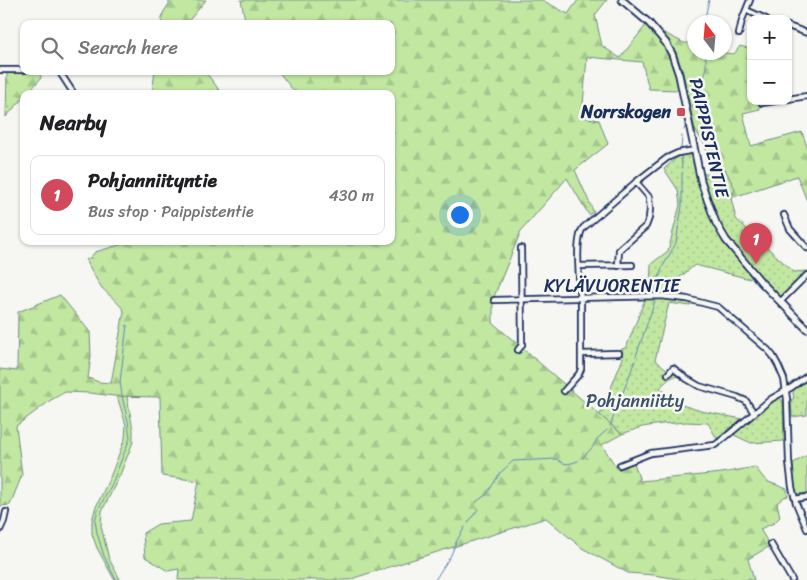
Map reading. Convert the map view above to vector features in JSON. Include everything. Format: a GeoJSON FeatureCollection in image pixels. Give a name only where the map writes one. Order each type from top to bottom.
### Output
{"type":"FeatureCollection","features":[{"type":"Feature","properties":{"kind":"street","name":"PAIPPISTENTIE"},"geometry":{"type":"LineString","coordinates":[[622,0],[649,23],[666,43],[672,54],[679,75],[707,199],[712,214],[726,240],[754,273],[807,329]]}},
{"type":"Feature","properties":{"kind":"street"},"geometry":{"type":"LineString","coordinates":[[739,34],[750,0]]}},
{"type":"Feature","properties":{"kind":"street"},"geometry":{"type":"LineString","coordinates":[[746,10],[757,15]]}},
{"type":"Feature","properties":{"kind":"street"},"geometry":{"type":"LineString","coordinates":[[792,27],[807,33]]}},
{"type":"Feature","properties":{"kind":"street"},"geometry":{"type":"LineString","coordinates":[[0,70],[20,70]]}},
{"type":"Feature","properties":{"kind":"street"},"geometry":{"type":"LineString","coordinates":[[62,75],[71,90]]}},
{"type":"Feature","properties":{"kind":"street"},"geometry":{"type":"LineString","coordinates":[[792,98],[807,96]]}},
{"type":"Feature","properties":{"kind":"street"},"geometry":{"type":"LineString","coordinates":[[564,391],[581,369],[579,239],[583,228],[667,158],[678,153],[695,150]]}},
{"type":"Feature","properties":{"kind":"street"},"geometry":{"type":"LineString","coordinates":[[618,266],[619,250],[646,226],[649,218],[650,202],[636,182]]}},
{"type":"Feature","properties":{"kind":"street"},"geometry":{"type":"LineString","coordinates":[[784,215],[790,229],[807,248]]}},
{"type":"Feature","properties":{"kind":"street"},"geometry":{"type":"LineString","coordinates":[[518,350],[522,345],[521,248]]}},
{"type":"Feature","properties":{"kind":"street"},"geometry":{"type":"LineString","coordinates":[[579,266],[632,265]]}},
{"type":"Feature","properties":{"kind":"street"},"geometry":{"type":"LineString","coordinates":[[781,301],[807,275]]}},
{"type":"Feature","properties":{"kind":"street","name":"KYLÄVUORENTIE"},"geometry":{"type":"LineString","coordinates":[[494,300],[661,296],[687,299],[718,307],[768,350],[778,365],[784,379],[787,400],[791,478],[795,499],[807,529]]}},
{"type":"Feature","properties":{"kind":"street"},"geometry":{"type":"LineString","coordinates":[[581,354],[619,353]]}},
{"type":"Feature","properties":{"kind":"street"},"geometry":{"type":"LineString","coordinates":[[668,374],[673,368],[699,386],[746,401],[754,413]]}},
{"type":"Feature","properties":{"kind":"street"},"geometry":{"type":"LineString","coordinates":[[620,465],[651,453],[715,445],[776,395],[792,387],[807,376]]}},
{"type":"Feature","properties":{"kind":"street"},"geometry":{"type":"LineString","coordinates":[[795,499],[807,497]]}},
{"type":"Feature","properties":{"kind":"street"},"geometry":{"type":"LineString","coordinates":[[0,530],[6,512]]}},
{"type":"Feature","properties":{"kind":"street"},"geometry":{"type":"LineString","coordinates":[[771,544],[792,580]]}},
{"type":"Feature","properties":{"kind":"green space"},"geometry":{"type":"Polygon","coordinates":[[[169,0],[206,0],[189,20],[162,20],[163,13],[169,4],[169,0]]]}},
{"type":"Feature","properties":{"kind":"green space"},"geometry":{"type":"Polygon","coordinates":[[[241,0],[542,0],[568,14],[578,0],[607,0],[595,15],[602,46],[620,58],[647,24],[664,44],[670,55],[679,90],[649,89],[642,62],[587,57],[582,117],[599,120],[608,144],[575,170],[594,213],[589,215],[567,178],[521,231],[493,299],[493,323],[622,434],[602,445],[618,470],[634,463],[640,481],[722,473],[755,467],[766,481],[787,489],[788,496],[777,503],[780,517],[774,523],[760,529],[770,546],[748,559],[754,580],[685,580],[628,573],[582,548],[546,518],[350,580],[178,580],[179,569],[168,571],[145,557],[143,533],[158,524],[191,521],[199,481],[162,476],[160,397],[65,392],[51,400],[16,426],[22,475],[10,505],[0,506],[0,369],[17,371],[18,312],[60,295],[90,332],[91,356],[88,378],[99,382],[111,383],[124,311],[102,288],[86,260],[95,252],[119,245],[395,245],[395,90],[293,90],[281,75],[395,75],[395,20],[245,20],[241,0]]]}},
{"type":"Feature","properties":{"kind":"green space"},"geometry":{"type":"Polygon","coordinates":[[[660,31],[687,43],[687,60],[732,60],[732,54],[734,54],[740,46],[747,48],[747,105],[760,105],[760,109],[743,113],[751,146],[802,132],[807,147],[807,201],[797,176],[731,198],[724,169],[712,175],[705,145],[695,130],[683,73],[676,52],[660,31]]]}},
{"type":"Feature","properties":{"kind":"green space"},"geometry":{"type":"Polygon","coordinates":[[[7,73],[40,75],[41,78],[30,90],[20,90],[20,101],[6,117],[7,73]]]}},
{"type":"Feature","properties":{"kind":"green space"},"geometry":{"type":"Polygon","coordinates":[[[154,75],[208,75],[219,90],[153,90],[154,75]]]}},
{"type":"Feature","properties":{"kind":"green space","name":"Pohjanniitty"},"geometry":{"type":"Polygon","coordinates":[[[695,150],[700,173],[712,175],[725,169],[735,189],[731,198],[736,219],[794,272],[807,271],[807,275],[781,301],[754,273],[750,279],[695,265],[679,278],[684,295],[693,301],[690,306],[669,303],[655,360],[668,370],[678,368],[682,373],[682,378],[672,377],[660,388],[682,405],[701,411],[742,419],[717,439],[708,423],[662,424],[642,427],[622,434],[600,415],[623,358],[622,349],[626,348],[644,302],[650,293],[651,264],[668,251],[680,205],[678,190],[664,169],[684,151],[695,150]]]}},
{"type":"Feature","properties":{"kind":"green space"},"geometry":{"type":"Polygon","coordinates":[[[807,379],[807,415],[792,417],[791,400],[794,398],[793,391],[807,379]]]}},
{"type":"Feature","properties":{"kind":"green space"},"geometry":{"type":"Polygon","coordinates":[[[117,396],[127,396],[133,430],[133,442],[120,475],[102,511],[101,526],[109,559],[120,579],[114,579],[97,548],[92,534],[92,521],[95,509],[111,475],[125,438],[126,425],[117,396]]]}},
{"type":"Feature","properties":{"kind":"green space"},"geometry":{"type":"Polygon","coordinates":[[[779,398],[783,401],[784,441],[751,443],[734,435],[772,400],[779,398]]]}},
{"type":"Feature","properties":{"kind":"green space"},"geometry":{"type":"Polygon","coordinates":[[[807,455],[807,493],[796,494],[793,463],[807,455]]]}},
{"type":"Feature","properties":{"kind":"waterway"},"geometry":{"type":"LineString","coordinates":[[706,15],[709,0]]}},
{"type":"Feature","properties":{"kind":"waterway"},"geometry":{"type":"LineString","coordinates":[[693,109],[702,85],[706,60]]}},
{"type":"Feature","properties":{"kind":"waterway"},"geometry":{"type":"LineString","coordinates":[[684,130],[686,123]]}},
{"type":"Feature","properties":{"kind":"waterway"},"geometry":{"type":"LineString","coordinates":[[681,150],[682,136]]}},
{"type":"Feature","properties":{"kind":"waterway"},"geometry":{"type":"LineString","coordinates":[[681,155],[682,168]]}},
{"type":"Feature","properties":{"kind":"waterway"},"geometry":{"type":"LineString","coordinates":[[659,278],[662,268],[676,243],[682,206],[682,173]]}},
{"type":"Feature","properties":{"kind":"waterway"},"geometry":{"type":"LineString","coordinates":[[655,292],[657,284]]}},
{"type":"Feature","properties":{"kind":"waterway"},"geometry":{"type":"LineString","coordinates":[[636,356],[655,301]]}},
{"type":"Feature","properties":{"kind":"waterway"},"geometry":{"type":"LineString","coordinates":[[116,580],[104,556],[95,520],[98,510],[112,484],[130,438],[120,382],[127,325]]}},
{"type":"Feature","properties":{"kind":"waterway"},"geometry":{"type":"LineString","coordinates":[[610,426],[635,361]]}},
{"type":"Feature","properties":{"kind":"waterway"},"geometry":{"type":"LineString","coordinates":[[582,458],[607,430]]}},
{"type":"Feature","properties":{"kind":"waterway"},"geometry":{"type":"LineString","coordinates":[[476,503],[487,494],[500,473],[513,461],[557,459],[567,464],[578,461]]}},
{"type":"Feature","properties":{"kind":"waterway"},"geometry":{"type":"LineString","coordinates":[[468,523],[478,508]]}},
{"type":"Feature","properties":{"kind":"waterway"},"geometry":{"type":"LineString","coordinates":[[435,580],[451,555],[465,527]]}},
{"type":"Feature","properties":{"kind":"place","name":"Norrskogen"},"geometry":{"type":"Point","coordinates":[681,112]}},
{"type":"Feature","properties":{"kind":"place","name":"Pohjanniityntie"},"geometry":{"type":"Point","coordinates":[756,264]}}]}
